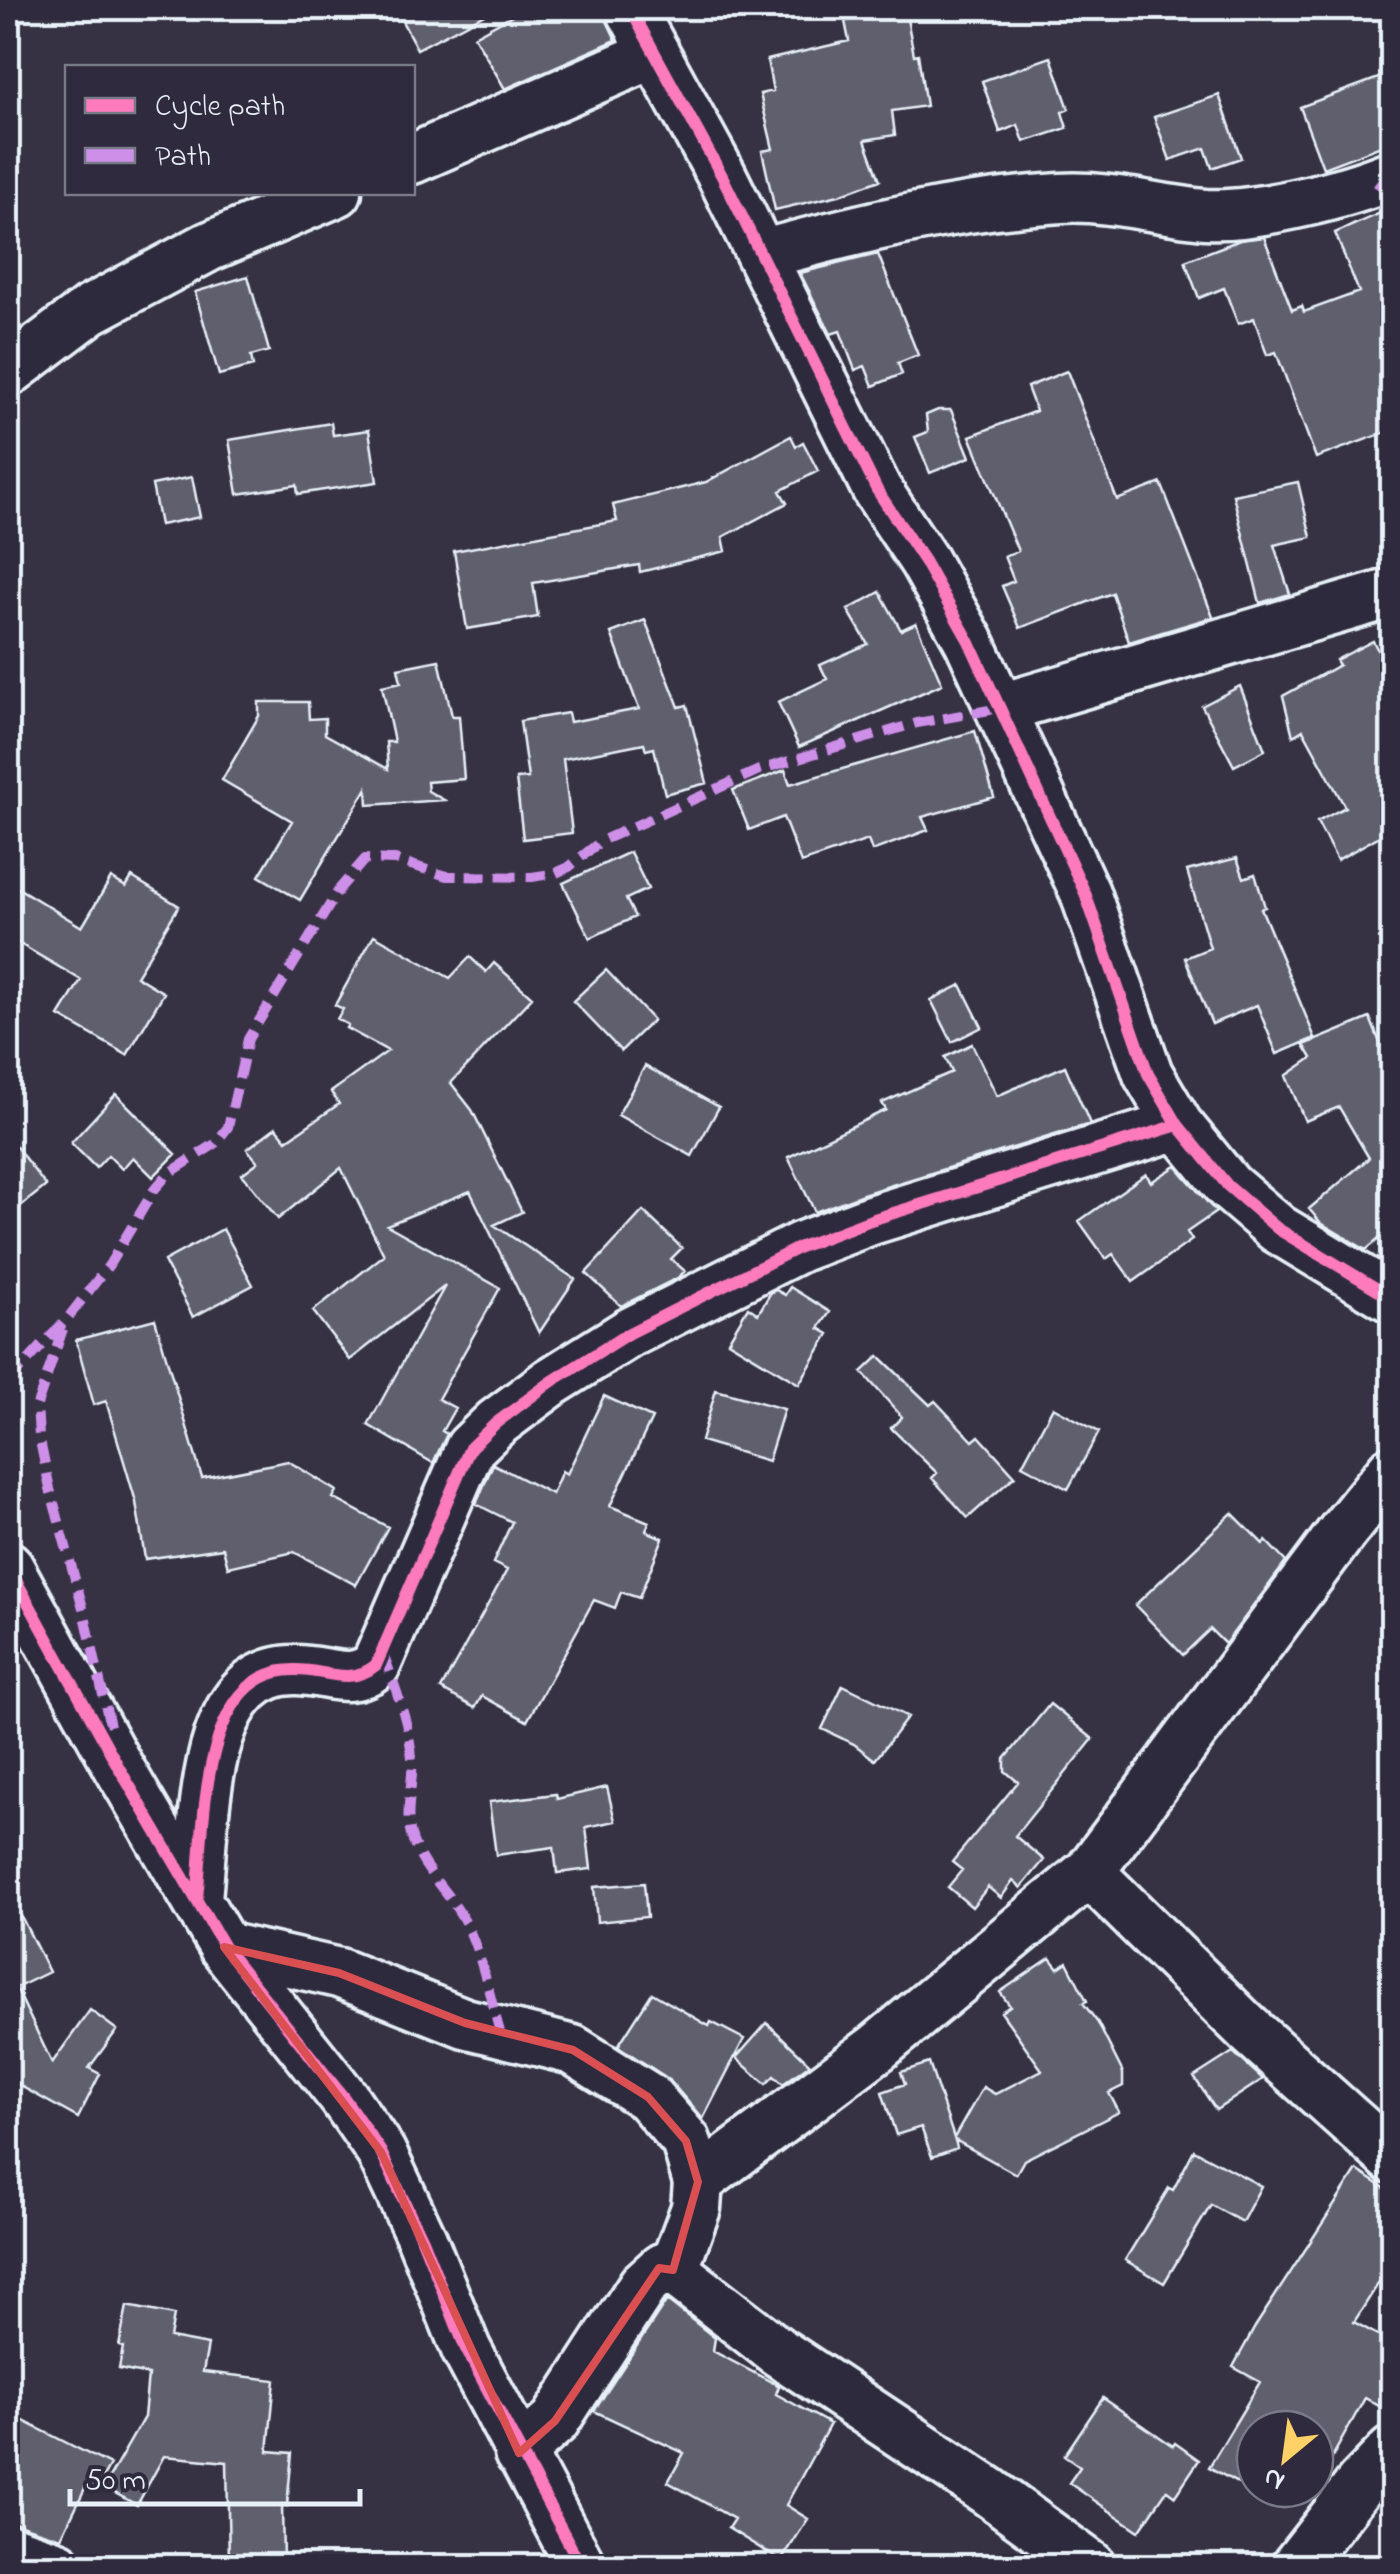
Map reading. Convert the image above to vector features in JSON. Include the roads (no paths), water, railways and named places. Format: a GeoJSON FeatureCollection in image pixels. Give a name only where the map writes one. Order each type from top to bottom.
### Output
{"type":"FeatureCollection","features":[{"type":"Feature","properties":{"kind":"street"},"geometry":{"type":"LineString","coordinates":[[630,8],[761,255],[877,490],[942,593],[1001,708],[1085,892],[1148,1074],[1178,1125],[1228,1186],[1278,1229],[1392,1298]]}},
{"type":"Feature","properties":{"kind":"street"},"geometry":{"type":"LineString","coordinates":[[415,157],[655,52]]}},
{"type":"Feature","properties":{"kind":"street"},"geometry":{"type":"LineString","coordinates":[[761,255],[879,223],[980,206],[1066,198],[1209,214],[1318,197],[1392,176]]}},
{"type":"Feature","properties":{"kind":"street"},"geometry":{"type":"LineString","coordinates":[[8,372],[90,310],[208,247],[330,195]]}},
{"type":"Feature","properties":{"kind":"street"},"geometry":{"type":"LineString","coordinates":[[1001,708],[1392,593]]}},
{"type":"Feature","properties":{"kind":"street"},"geometry":{"type":"LineString","coordinates":[[197,1898],[216,1745],[228,1710],[243,1689],[281,1670],[310,1670],[345,1677],[362,1676],[376,1666],[456,1475],[470,1448],[496,1422],[628,1332],[800,1247],[871,1220],[1178,1125]]}},
{"type":"Feature","properties":{"kind":"street"},"geometry":{"type":"LineString","coordinates":[[698,2182],[876,2048],[1089,1872],[1392,1470]]}},
{"type":"Feature","properties":{"kind":"street"},"geometry":{"type":"LineString","coordinates":[[8,1566],[224,1947],[344,2098],[381,2152],[422,2239],[466,2349],[582,2566]]}},
{"type":"Feature","properties":{"kind":"street"},"geometry":{"type":"LineString","coordinates":[[1089,1872],[1260,2040],[1392,2158]]}},
{"type":"Feature","properties":{"kind":"street"},"geometry":{"type":"LineString","coordinates":[[224,1947],[339,1973],[465,2023],[573,2050],[648,2096],[686,2141],[698,2182],[696,2208],[673,2270]]}},
{"type":"Feature","properties":{"kind":"street"},"geometry":{"type":"LineString","coordinates":[[519,2453],[556,2421],[644,2284],[662,2268],[673,2270],[777,2351],[988,2491],[1091,2566]]}},
{"type":"Feature","properties":{"kind":"street"},"geometry":{"type":"LineString","coordinates":[[1296,2566],[1360,2484],[1392,2451]]}},
{"type":"Feature","properties":{"kind":"street"},"geometry":{"type":"LineString","coordinates":[[8,2549],[58,2566]]}}]}
